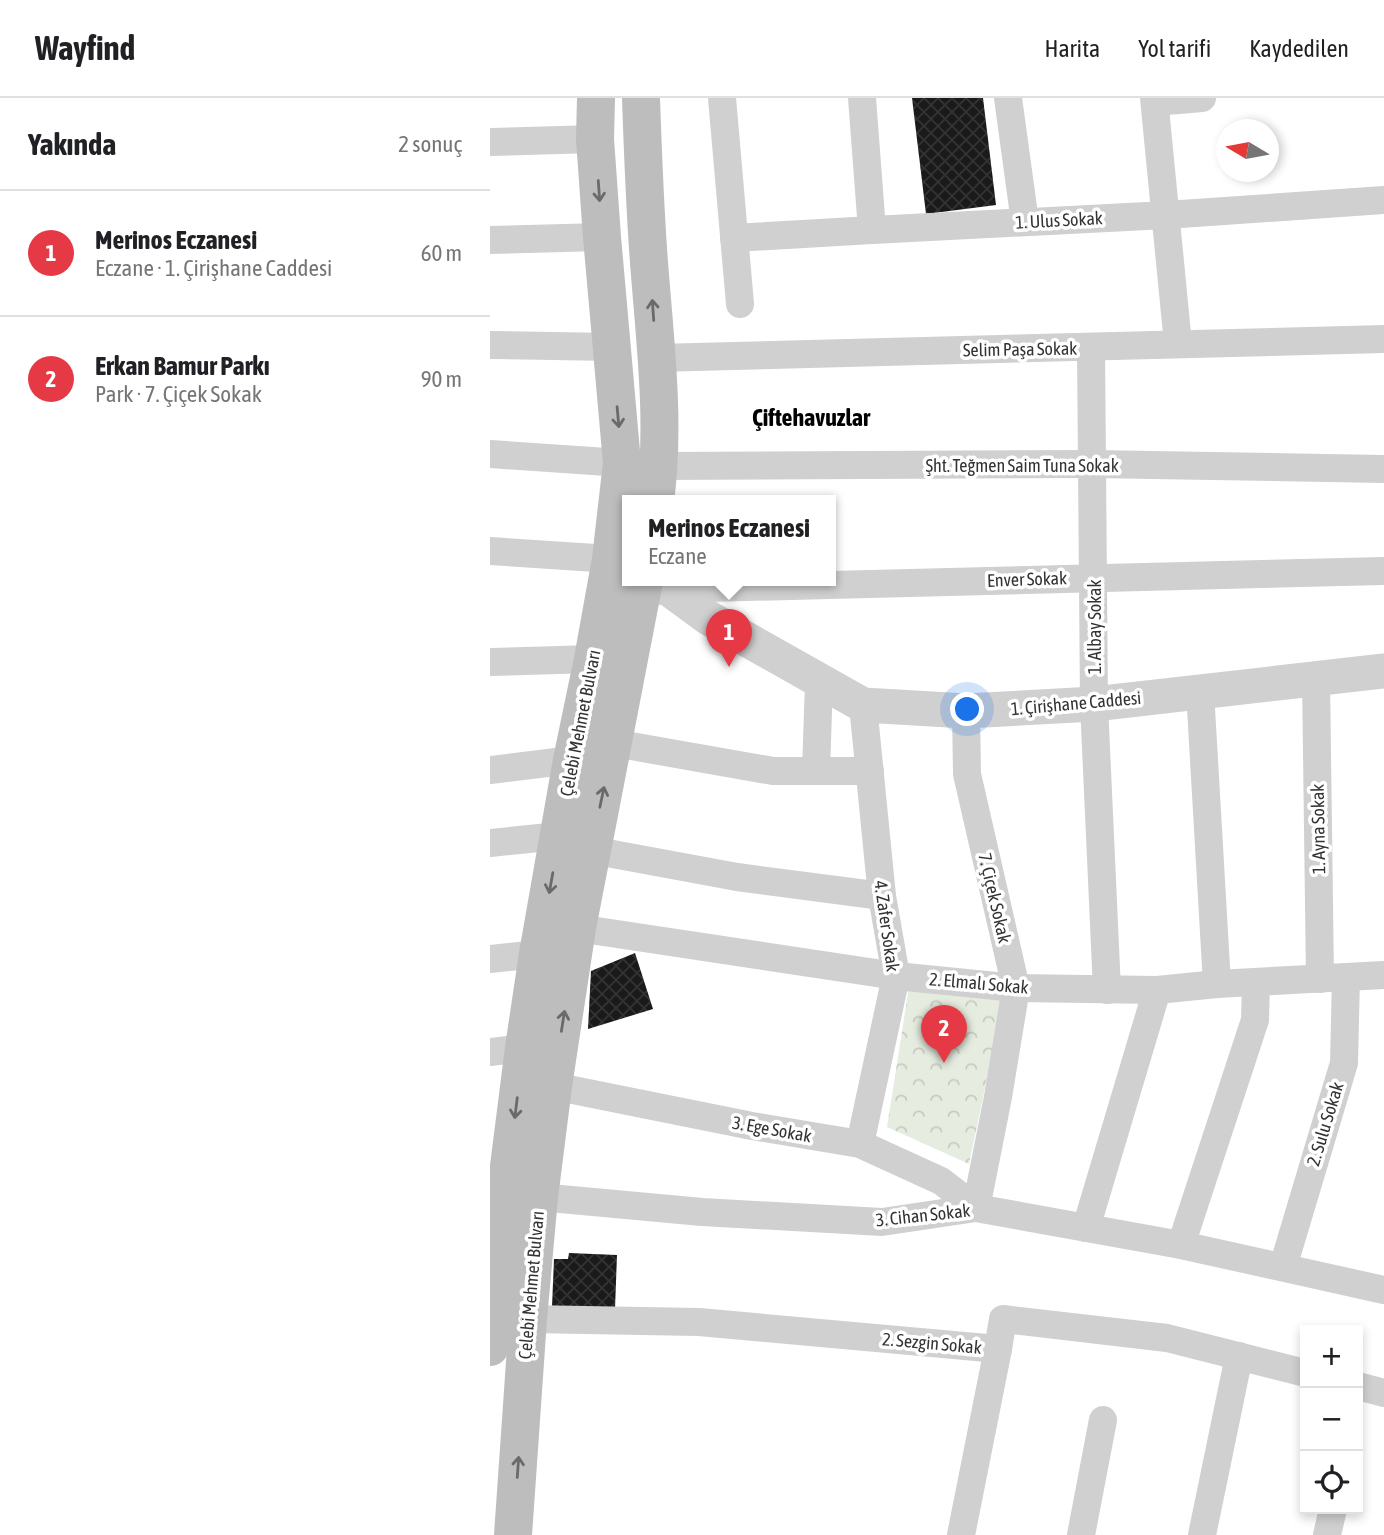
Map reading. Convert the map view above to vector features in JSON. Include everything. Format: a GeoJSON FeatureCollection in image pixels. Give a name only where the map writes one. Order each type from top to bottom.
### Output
{"type":"FeatureCollection","features":[{"type":"Feature","properties":{"kind":"main road","name":"Çelebi Mehmet Bulvarı"},"geometry":{"type":"LineString","coordinates":[[596,98],[595,139],[602,237],[625,495]]}},
{"type":"Feature","properties":{"kind":"main road"},"geometry":{"type":"LineString","coordinates":[[641,98],[646,222],[656,358],[657,483]]}},
{"type":"Feature","properties":{"kind":"main road","name":"Çelebi Mehmet Bulvarı"},"geometry":{"type":"LineString","coordinates":[[490,1347],[511,1198],[553,1086],[577,928],[572,760],[593,659],[630,586]]}},
{"type":"Feature","properties":{"kind":"main road","name":"Çelebi Mehmet Bulvarı"},"geometry":{"type":"LineString","coordinates":[[513,1535],[528,1319],[511,1198],[507,1050],[575,843],[614,743],[633,586]]}},
{"type":"Feature","properties":{"kind":"street"},"geometry":{"type":"LineString","coordinates":[[722,98],[740,304]]}},
{"type":"Feature","properties":{"kind":"street"},"geometry":{"type":"LineString","coordinates":[[862,98],[872,230]]}},
{"type":"Feature","properties":{"kind":"street"},"geometry":{"type":"LineString","coordinates":[[1008,98],[1025,222]]}},
{"type":"Feature","properties":{"kind":"street"},"geometry":{"type":"LineString","coordinates":[[1178,344],[1155,100],[1202,98]]}},
{"type":"Feature","properties":{"kind":"street"},"geometry":{"type":"LineString","coordinates":[[490,142],[595,139]]}},
{"type":"Feature","properties":{"kind":"street","name":"1. Ulus Sokak"},"geometry":{"type":"LineString","coordinates":[[734,238],[1166,215],[1384,200]]}},
{"type":"Feature","properties":{"kind":"street"},"geometry":{"type":"LineString","coordinates":[[490,240],[602,237]]}},
{"type":"Feature","properties":{"kind":"street","name":"Selim Paşa Sokak"},"geometry":{"type":"LineString","coordinates":[[656,358],[1384,339]]}},
{"type":"Feature","properties":{"kind":"street"},"geometry":{"type":"LineString","coordinates":[[490,345],[612,346]]}},
{"type":"Feature","properties":{"kind":"street","name":"1. Albay Sokak"},"geometry":{"type":"LineString","coordinates":[[1091,347],[1094,704],[1107,990]]}},
{"type":"Feature","properties":{"kind":"street"},"geometry":{"type":"LineString","coordinates":[[490,454],[622,463]]}},
{"type":"Feature","properties":{"kind":"street","name":"Şht. Teğmen Saim Tuna Sokak"},"geometry":{"type":"LineString","coordinates":[[657,483],[1093,464],[1384,469]]}},
{"type":"Feature","properties":{"kind":"street","name":"Enver Sokak"},"geometry":{"type":"LineString","coordinates":[[490,551],[622,577]]}},
{"type":"Feature","properties":{"kind":"street","name":"Enver Sokak"},"geometry":{"type":"LineString","coordinates":[[836,578],[1094,577],[1384,571]]}},
{"type":"Feature","properties":{"kind":"street","name":"1. Çirişhane Caddesi"},"geometry":{"type":"LineString","coordinates":[[647,586],[863,705],[966,711],[1094,704],[1384,671]]}},
{"type":"Feature","properties":{"kind":"street"},"geometry":{"type":"LineString","coordinates":[[490,662],[593,659]]}},
{"type":"Feature","properties":{"kind":"street","name":"1. Ayna Sokak"},"geometry":{"type":"LineString","coordinates":[[1316,678],[1333,978]]}},
{"type":"Feature","properties":{"kind":"street"},"geometry":{"type":"LineString","coordinates":[[816,771],[819,682]]}},
{"type":"Feature","properties":{"kind":"street"},"geometry":{"type":"LineString","coordinates":[[1200,691],[1217,985]]}},
{"type":"Feature","properties":{"kind":"street","name":"4. Zafer Sokak"},"geometry":{"type":"LineString","coordinates":[[860,1144],[896,976],[882,896],[863,705]]}},
{"type":"Feature","properties":{"kind":"street","name":"7. Çiçek Sokak"},"geometry":{"type":"LineString","coordinates":[[966,711],[967,774],[1016,988],[976,1208]]}},
{"type":"Feature","properties":{"kind":"street"},"geometry":{"type":"LineString","coordinates":[[614,743],[773,771],[870,771]]}},
{"type":"Feature","properties":{"kind":"street"},"geometry":{"type":"LineString","coordinates":[[490,770],[572,760]]}},
{"type":"Feature","properties":{"kind":"street"},"geometry":{"type":"LineString","coordinates":[[490,843],[575,843],[737,877],[882,896]]}},
{"type":"Feature","properties":{"kind":"street","name":"2. Elmalı Sokak"},"geometry":{"type":"LineString","coordinates":[[577,928],[896,976],[1016,988],[1157,990],[1384,975]]}},
{"type":"Feature","properties":{"kind":"street"},"geometry":{"type":"LineString","coordinates":[[490,959],[538,954]]}},
{"type":"Feature","properties":{"kind":"street","name":"2. Sulu Sokak"},"geometry":{"type":"LineString","coordinates":[[1283,1267],[1344,1063],[1333,978]]}},
{"type":"Feature","properties":{"kind":"street"},"geometry":{"type":"LineString","coordinates":[[1181,1245],[1255,1020],[1256,982]]}},
{"type":"Feature","properties":{"kind":"street"},"geometry":{"type":"LineString","coordinates":[[1086,1228],[1157,990]]}},
{"type":"Feature","properties":{"kind":"street","name":"3. Ege Sokak"},"geometry":{"type":"LineString","coordinates":[[553,1086],[752,1126],[860,1144],[941,1181],[976,1208]]}},
{"type":"Feature","properties":{"kind":"street","name":"3. Cihan Sokak"},"geometry":{"type":"LineString","coordinates":[[511,1198],[882,1222],[976,1208],[1181,1245],[1384,1290]]}},
{"type":"Feature","properties":{"kind":"street","name":"2. Sezgin Sokak"},"geometry":{"type":"LineString","coordinates":[[528,1319],[699,1322],[998,1349],[1003,1320],[1167,1338],[1300,1372]]}},
{"type":"Feature","properties":{"kind":"street"},"geometry":{"type":"LineString","coordinates":[[961,1535],[998,1349]]}},
{"type":"Feature","properties":{"kind":"street"},"geometry":{"type":"LineString","coordinates":[[1202,1535],[1239,1356]]}},
{"type":"Feature","properties":{"kind":"street"},"geometry":{"type":"LineString","coordinates":[[1081,1535],[1103,1420]]}},
{"type":"Feature","properties":{"kind":"street"},"geometry":{"type":"LineString","coordinates":[[1327,1535],[1332,1514]]}},
{"type":"Feature","properties":{"kind":"green space"},"geometry":{"type":"Polygon","coordinates":[[[909,987],[1004,998],[969,1164],[887,1127],[909,987]]]}},
{"type":"Feature","properties":{"kind":"building"},"geometry":{"type":"Polygon","coordinates":[[[912,98],[983,98],[996,205],[926,214],[912,98]]]}},
{"type":"Feature","properties":{"kind":"building"},"geometry":{"type":"Polygon","coordinates":[[[635,953],[653,1009],[588,1029],[591,971],[635,953]]]}},
{"type":"Feature","properties":{"kind":"building"},"geometry":{"type":"Polygon","coordinates":[[[569,1253],[617,1255],[615,1309],[552,1307],[554,1259],[568,1259],[569,1253]]]}},
{"type":"Feature","properties":{"kind":"place","name":"Merinos Eczanesi"},"geometry":{"type":"Point","coordinates":[729,667]}},
{"type":"Feature","properties":{"kind":"place","name":"Erkan Bamur Parkı"},"geometry":{"type":"Point","coordinates":[944,1063]}},
{"type":"Feature","properties":{"kind":"district","name":"Çiftehavuzlar"},"geometry":{"type":"Point","coordinates":[811,417]}}]}
